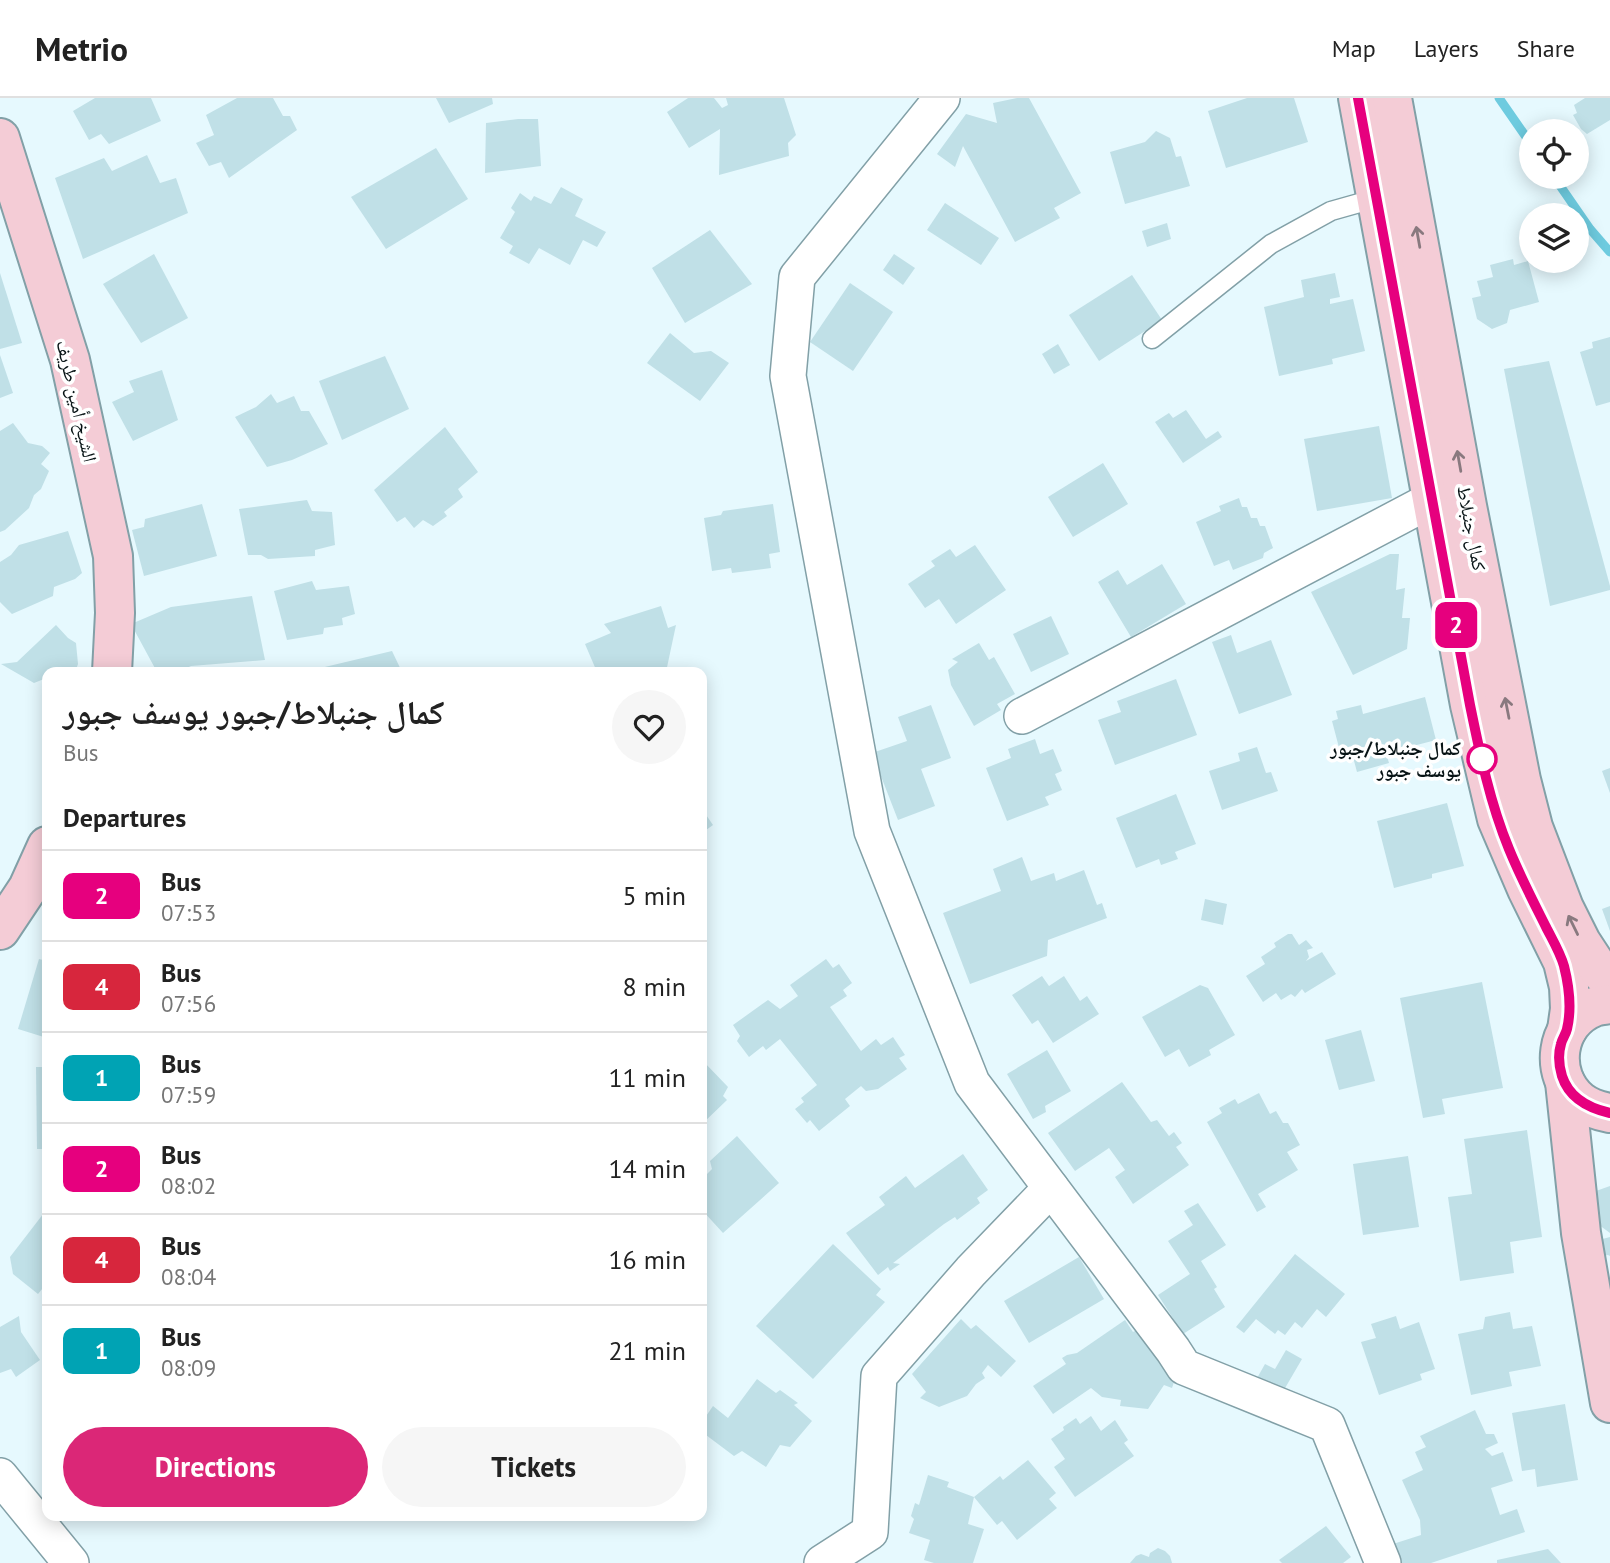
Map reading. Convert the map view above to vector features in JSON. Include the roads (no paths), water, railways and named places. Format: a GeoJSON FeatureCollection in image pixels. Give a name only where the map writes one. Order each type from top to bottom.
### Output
{"type":"FeatureCollection","features":[{"type":"Feature","properties":{"kind":"main road","name":"كمال جنبلاط"},"geometry":{"type":"LineString","coordinates":[[1358,98],[1470,705],[1487,783],[1510,852],[1563,962],[1569,986],[1570,1009],[1567,1030],[1560,1045],[1559,1060],[1565,1083],[1581,1233],[1610,1403]]}},
{"type":"Feature","properties":{"kind":"main road","name":"كمال جنبلاط"},"geometry":{"type":"LineString","coordinates":[[1392,98],[1467,506],[1521,780],[1533,827],[1564,908],[1581,942],[1610,982]]}},
{"type":"Feature","properties":{"kind":"main road","name":"الشيخ أمين طريف"},"geometry":{"type":"LineString","coordinates":[[0,138],[70,360],[113,556],[115,613],[111,667]]}},
{"type":"Feature","properties":{"kind":"main road"},"geometry":{"type":"LineString","coordinates":[[0,930],[28,888],[42,857]]}},
{"type":"Feature","properties":{"kind":"main road"},"geometry":{"type":"LineString","coordinates":[[1567,1030],[1578,1016],[1595,1007],[1610,1004]]}},
{"type":"Feature","properties":{"kind":"main road"},"geometry":{"type":"LineString","coordinates":[[1565,1083],[1581,1102],[1595,1110],[1610,1113]]}},
{"type":"Feature","properties":{"kind":"main road"},"geometry":{"type":"LineString","coordinates":[[1576,1194],[1576,1181],[1583,1161],[1610,1123]]}},
{"type":"Feature","properties":{"kind":"street"},"geometry":{"type":"LineString","coordinates":[[942,98],[797,277],[788,376],[872,831],[972,1083],[1174,1350],[1184,1367],[1327,1425],[1383,1563]]}},
{"type":"Feature","properties":{"kind":"street"},"geometry":{"type":"LineString","coordinates":[[1022,716],[1433,499]]}},
{"type":"Feature","properties":{"kind":"street"},"geometry":{"type":"LineString","coordinates":[[822,1563],[870,1532],[879,1376],[971,1270],[1051,1188]]}},
{"type":"Feature","properties":{"kind":"street"},"geometry":{"type":"LineString","coordinates":[[0,1476],[71,1563]]}},
{"type":"Feature","properties":{"kind":"lane"},"geometry":{"type":"LineString","coordinates":[[1153,339],[1271,244],[1331,211],[1377,198]]}},
{"type":"Feature","properties":{"kind":"waterway"},"geometry":{"type":"LineString","coordinates":[[1499,98],[1519,127]]}},
{"type":"Feature","properties":{"kind":"waterway"},"geometry":{"type":"LineString","coordinates":[[1562,189],[1610,252]]}},
{"type":"Feature","properties":{"kind":"place","name":"كمال جنبلاط/جبور يوسف جبور"},"geometry":{"type":"Point","coordinates":[1482,759]}}]}
